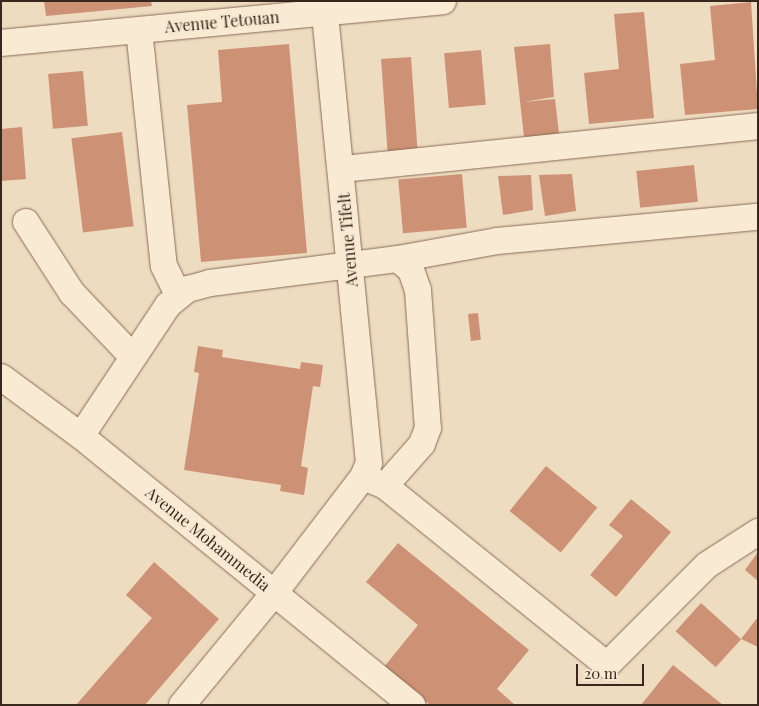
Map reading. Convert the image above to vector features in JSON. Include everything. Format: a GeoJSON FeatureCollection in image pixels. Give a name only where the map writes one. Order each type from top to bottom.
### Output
{"type":"FeatureCollection","features":[{"type":"Feature","properties":{"kind":"street","name":"Avenue Tetouan"},"geometry":{"type":"LineString","coordinates":[[1,43],[139,30],[324,7],[443,1]]}},
{"type":"Feature","properties":{"kind":"street","name":"Avenue Tifelt"},"geometry":{"type":"LineString","coordinates":[[324,7],[342,169],[369,453],[374,481]]}},
{"type":"Feature","properties":{"kind":"street"},"geometry":{"type":"LineString","coordinates":[[139,30],[164,266],[178,295]]}},
{"type":"Feature","properties":{"kind":"street"},"geometry":{"type":"LineString","coordinates":[[342,169],[758,126]]}},
{"type":"Feature","properties":{"kind":"street"},"geometry":{"type":"LineString","coordinates":[[81,436],[168,305],[178,295],[204,284],[398,259],[497,242],[758,217]]}},
{"type":"Feature","properties":{"kind":"street"},"geometry":{"type":"LineString","coordinates":[[26,222],[72,293],[132,357]]}},
{"type":"Feature","properties":{"kind":"street"},"geometry":{"type":"LineString","coordinates":[[182,705],[275,592],[374,481],[422,444],[428,428],[418,290],[411,270],[398,259]]}},
{"type":"Feature","properties":{"kind":"street","name":"Avenue Mohammedia"},"geometry":{"type":"LineString","coordinates":[[1,377],[81,436],[412,705]]}},
{"type":"Feature","properties":{"kind":"street"},"geometry":{"type":"LineString","coordinates":[[374,481],[608,665],[707,565],[758,532]]}},
{"type":"Feature","properties":{"kind":"building"},"geometry":{"type":"Polygon","coordinates":[[[44,1],[151,1],[152,6],[46,16],[44,1]]]}},
{"type":"Feature","properties":{"kind":"building"},"geometry":{"type":"Polygon","coordinates":[[[751,2],[758,109],[685,115],[680,64],[715,60],[710,6],[751,2]]]}},
{"type":"Feature","properties":{"kind":"building"},"geometry":{"type":"Polygon","coordinates":[[[644,12],[654,118],[589,124],[584,73],[619,69],[614,14],[644,12]]]}},
{"type":"Feature","properties":{"kind":"building"},"geometry":{"type":"Polygon","coordinates":[[[289,44],[307,253],[201,262],[187,105],[222,102],[218,50],[289,44]]]}},
{"type":"Feature","properties":{"kind":"building"},"geometry":{"type":"Polygon","coordinates":[[[550,44],[554,97],[523,102],[555,99],[559,134],[524,137],[514,47],[550,44]]]}},
{"type":"Feature","properties":{"kind":"building"},"geometry":{"type":"Polygon","coordinates":[[[481,50],[486,105],[449,108],[444,53],[481,50]]]}},
{"type":"Feature","properties":{"kind":"building"},"geometry":{"type":"Polygon","coordinates":[[[411,57],[418,151],[388,153],[381,59],[411,57]]]}},
{"type":"Feature","properties":{"kind":"building"},"geometry":{"type":"Polygon","coordinates":[[[83,71],[88,126],[53,129],[48,74],[83,71]]]}},
{"type":"Feature","properties":{"kind":"building"},"geometry":{"type":"Polygon","coordinates":[[[22,127],[26,179],[1,181],[1,129],[22,127]]]}},
{"type":"Feature","properties":{"kind":"building"},"geometry":{"type":"Polygon","coordinates":[[[122,132],[134,226],[83,233],[71,138],[122,132]]]}},
{"type":"Feature","properties":{"kind":"building"},"geometry":{"type":"Polygon","coordinates":[[[694,165],[698,202],[640,208],[636,171],[694,165]]]}},
{"type":"Feature","properties":{"kind":"building"},"geometry":{"type":"Polygon","coordinates":[[[462,174],[467,228],[403,233],[398,180],[462,174]]]}},
{"type":"Feature","properties":{"kind":"building"},"geometry":{"type":"Polygon","coordinates":[[[572,174],[576,211],[545,216],[539,175],[572,174]]]}},
{"type":"Feature","properties":{"kind":"building"},"geometry":{"type":"Polygon","coordinates":[[[531,175],[533,210],[503,215],[498,176],[531,175]]]}},
{"type":"Feature","properties":{"kind":"building"},"geometry":{"type":"Polygon","coordinates":[[[478,313],[481,340],[471,341],[468,314],[478,313]]]}},
{"type":"Feature","properties":{"kind":"building"},"geometry":{"type":"Polygon","coordinates":[[[198,346],[223,350],[222,357],[300,369],[301,362],[323,365],[320,387],[313,386],[301,466],[308,468],[304,495],[280,491],[281,485],[184,470],[199,373],[194,372],[198,346]]]}},
{"type":"Feature","properties":{"kind":"building"},"geometry":{"type":"Polygon","coordinates":[[[546,466],[597,508],[561,553],[509,511],[546,466]]]}},
{"type":"Feature","properties":{"kind":"building"},"geometry":{"type":"Polygon","coordinates":[[[631,499],[671,532],[616,597],[590,575],[623,536],[609,525],[631,499]]]}},
{"type":"Feature","properties":{"kind":"building"},"geometry":{"type":"Polygon","coordinates":[[[398,543],[529,650],[497,689],[515,705],[430,705],[384,667],[418,625],[366,582],[398,543]]]}},
{"type":"Feature","properties":{"kind":"building"},"geometry":{"type":"Polygon","coordinates":[[[758,552],[758,581],[745,570],[758,552]]]}},
{"type":"Feature","properties":{"kind":"building"},"geometry":{"type":"Polygon","coordinates":[[[154,562],[219,619],[145,705],[76,705],[152,618],[126,595],[154,562]]]}},
{"type":"Feature","properties":{"kind":"building"},"geometry":{"type":"Polygon","coordinates":[[[701,603],[741,639],[716,667],[676,631],[701,603]]]}},
{"type":"Feature","properties":{"kind":"building"},"geometry":{"type":"Polygon","coordinates":[[[758,617],[758,647],[741,639],[758,617]]]}},
{"type":"Feature","properties":{"kind":"building"},"geometry":{"type":"Polygon","coordinates":[[[673,665],[723,705],[641,705],[673,665]]]}}]}
